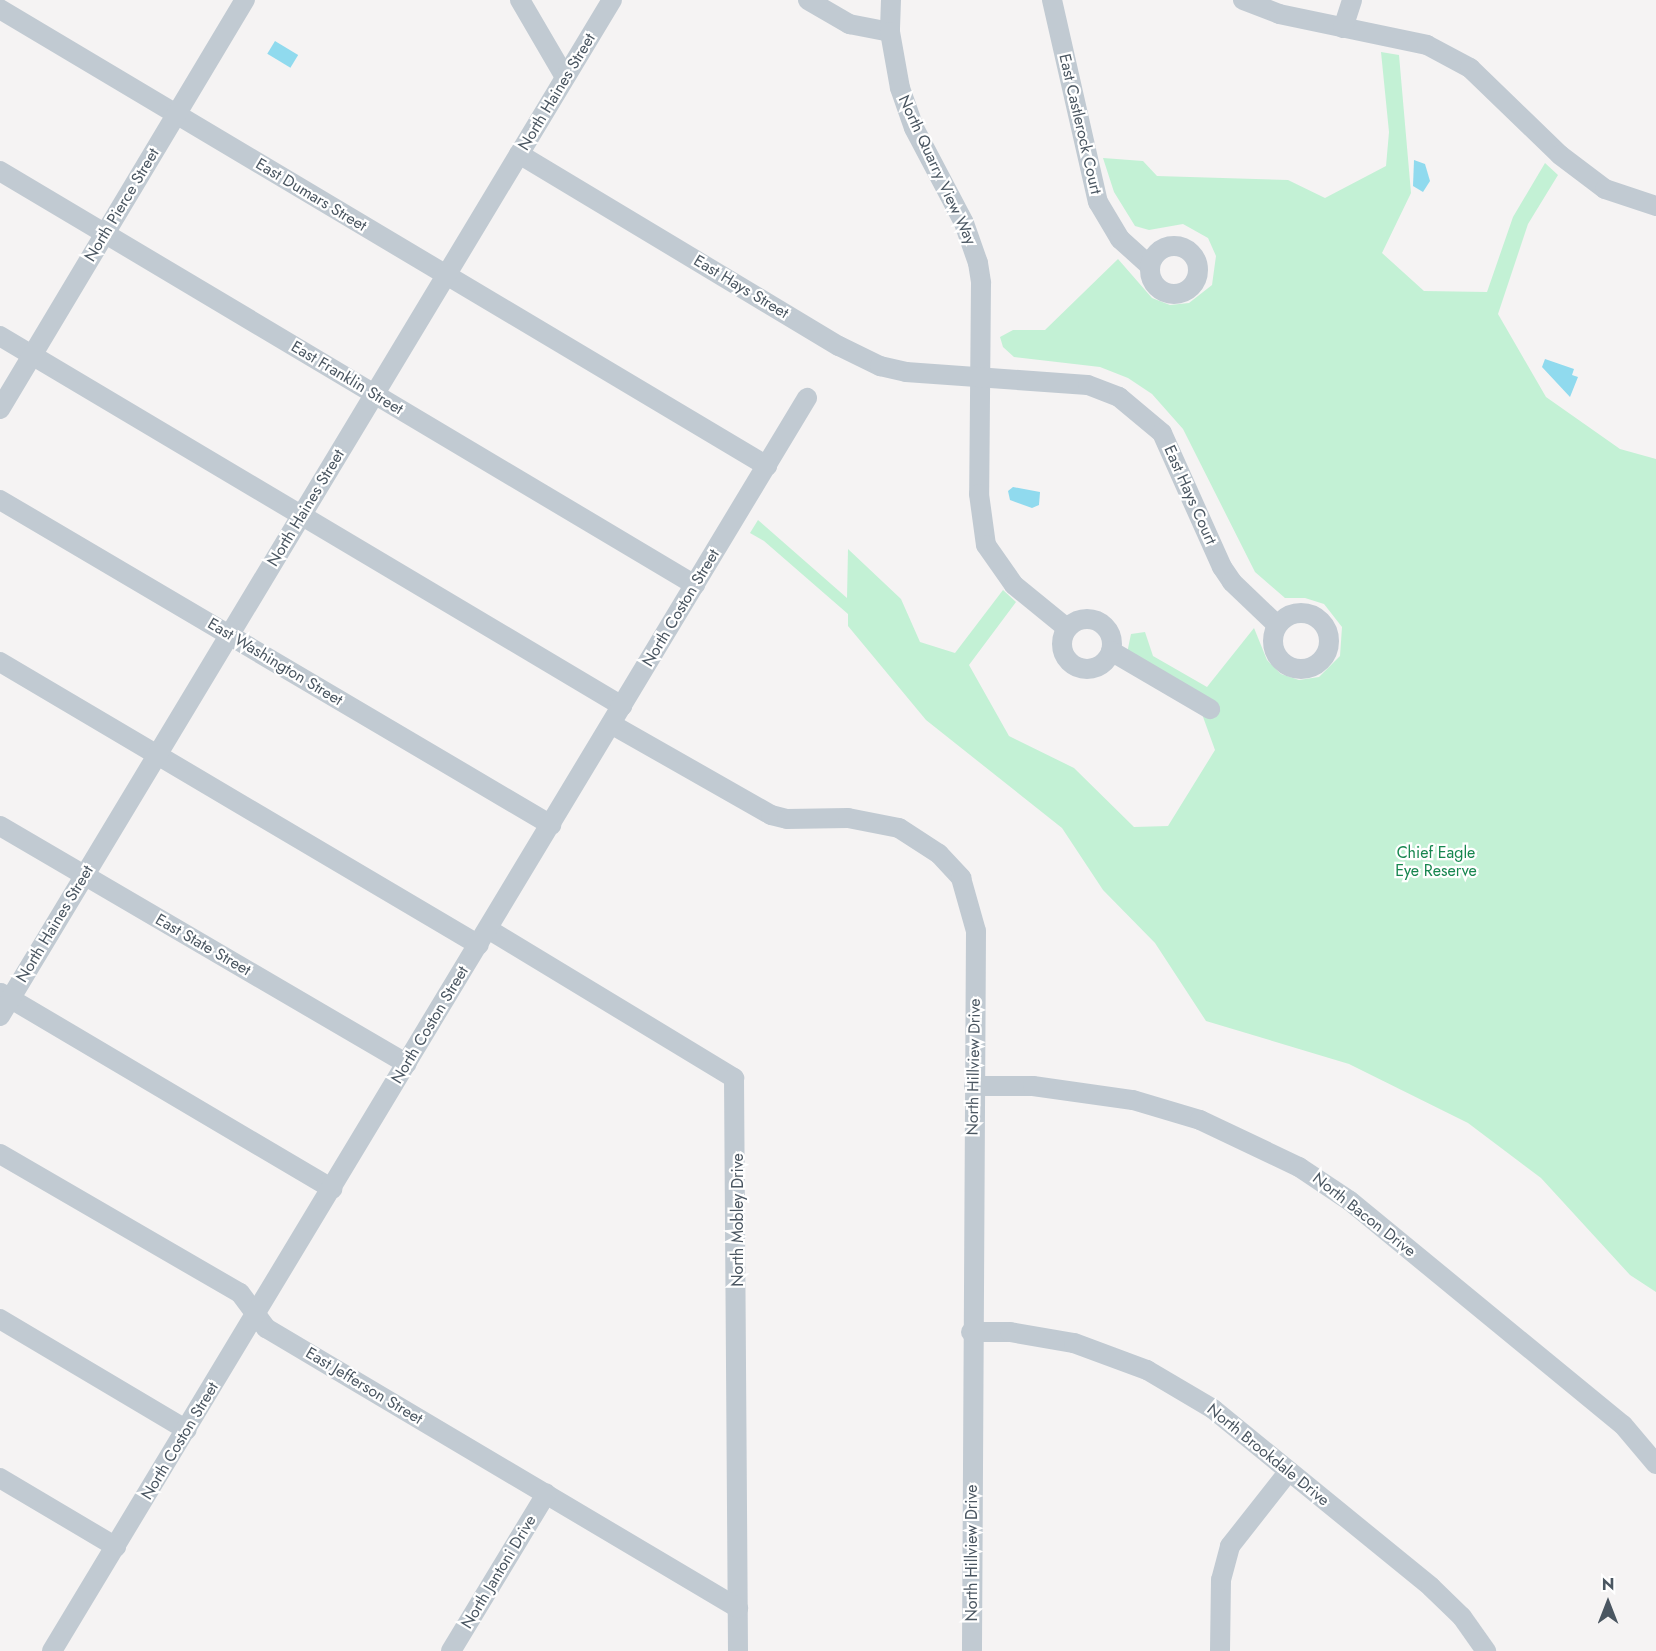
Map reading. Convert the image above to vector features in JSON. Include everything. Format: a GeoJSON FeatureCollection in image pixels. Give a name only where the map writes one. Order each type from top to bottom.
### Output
{"type":"FeatureCollection","features":[{"type":"Feature","properties":{"kind":"street","name":"North Pierce Street"},"geometry":{"type":"LineString","coordinates":[[0,409],[245,0]]}},
{"type":"Feature","properties":{"kind":"street"},"geometry":{"type":"LineString","coordinates":[[520,0],[565,77]]}},
{"type":"Feature","properties":{"kind":"street","name":"North Haines Street"},"geometry":{"type":"LineString","coordinates":[[0,1016],[5,995],[84,876],[612,0]]}},
{"type":"Feature","properties":{"kind":"street"},"geometry":{"type":"LineString","coordinates":[[808,0],[849,24],[890,32]]}},
{"type":"Feature","properties":{"kind":"street","name":"North Quarry View Way"},"geometry":{"type":"LineString","coordinates":[[891,0],[890,32],[906,109],[964,223],[978,263],[981,283],[979,494],[986,545],[1014,585],[1067,628]]}},
{"type":"Feature","properties":{"kind":"street","name":"East Castlerock Court"},"geometry":{"type":"LineString","coordinates":[[1052,0],[1098,202],[1120,239],[1150,266]]}},
{"type":"Feature","properties":{"kind":"street"},"geometry":{"type":"LineString","coordinates":[[1243,0],[1279,14],[1426,45],[1470,68],[1560,155],[1605,189],[1656,206]]}},
{"type":"Feature","properties":{"kind":"street"},"geometry":{"type":"LineString","coordinates":[[1343,27],[1352,0]]}},
{"type":"Feature","properties":{"kind":"street","name":"East Dumars Street"},"geometry":{"type":"LineString","coordinates":[[0,9],[767,466]]}},
{"type":"Feature","properties":{"kind":"street","name":"East Hays Street"},"geometry":{"type":"LineString","coordinates":[[519,154],[857,356],[906,372],[979,376]]}},
{"type":"Feature","properties":{"kind":"street","name":"East Franklin Street"},"geometry":{"type":"LineString","coordinates":[[0,171],[695,585]]}},
{"type":"Feature","properties":{"kind":"street"},"geometry":{"type":"LineString","coordinates":[[0,336],[622,706]]}},
{"type":"Feature","properties":{"kind":"street","name":"East Hays Court"},"geometry":{"type":"LineString","coordinates":[[979,376],[1088,385],[1119,397],[1145,416],[1162,433],[1174,456],[1222,567],[1232,582],[1277,625]]}},
{"type":"Feature","properties":{"kind":"street","name":"North Coston Street"},"geometry":{"type":"LineString","coordinates":[[52,1651],[807,398]]}},
{"type":"Feature","properties":{"kind":"street","name":"East Washington Street"},"geometry":{"type":"LineString","coordinates":[[0,500],[551,825]]}},
{"type":"Feature","properties":{"kind":"street"},"geometry":{"type":"LineString","coordinates":[[1084,619],[1102,624],[1109,631],[1111,651],[1099,666],[1080,668],[1064,656],[1061,646],[1067,628],[1084,619]]}},
{"type":"Feature","properties":{"kind":"street"},"geometry":{"type":"LineString","coordinates":[[1111,651],[1210,709]]}},
{"type":"Feature","properties":{"kind":"street"},"geometry":{"type":"LineString","coordinates":[[0,662],[157,755],[483,937]]}},
{"type":"Feature","properties":{"kind":"street","name":"North Hillview Drive"},"geometry":{"type":"LineString","coordinates":[[611,724],[771,815],[787,819],[848,818],[899,828],[939,854],[961,878],[976,931],[971,1332],[972,1651]]}},
{"type":"Feature","properties":{"kind":"street","name":"East State Street"},"geometry":{"type":"LineString","coordinates":[[0,826],[407,1064]]}},
{"type":"Feature","properties":{"kind":"street","name":"North Mobley Drive"},"geometry":{"type":"LineString","coordinates":[[483,937],[734,1078],[738,1651]]}},
{"type":"Feature","properties":{"kind":"street"},"geometry":{"type":"LineString","coordinates":[[5,995],[332,1189]]}},
{"type":"Feature","properties":{"kind":"street","name":"North Bacon Drive"},"geometry":{"type":"LineString","coordinates":[[974,1086],[1033,1086],[1133,1100],[1210,1124],[1299,1167],[1350,1201],[1623,1425],[1656,1464]]}},
{"type":"Feature","properties":{"kind":"street","name":"East Jefferson Street"},"geometry":{"type":"LineString","coordinates":[[0,1154],[240,1293],[266,1328],[738,1608]]}},
{"type":"Feature","properties":{"kind":"street"},"geometry":{"type":"LineString","coordinates":[[0,1319],[187,1430]]}},
{"type":"Feature","properties":{"kind":"street","name":"North Brookdale Drive"},"geometry":{"type":"LineString","coordinates":[[971,1332],[1010,1332],[1074,1342],[1147,1370],[1213,1408],[1431,1587],[1462,1617],[1486,1651]]}},
{"type":"Feature","properties":{"kind":"street"},"geometry":{"type":"LineString","coordinates":[[1220,1651],[1221,1580],[1230,1546],[1289,1471]]}},
{"type":"Feature","properties":{"kind":"street"},"geometry":{"type":"LineString","coordinates":[[0,1478],[116,1547]]}},
{"type":"Feature","properties":{"kind":"street","name":"North Jantoni Drive"},"geometry":{"type":"LineString","coordinates":[[452,1651],[546,1494]]}},
{"type":"Feature","properties":{"kind":"green space","name":"Chief Eagle Eye Reserve"},"geometry":{"type":"Polygon","coordinates":[[[1381,52],[1399,55],[1411,193],[1382,253],[1424,291],[1487,292],[1513,217],[1545,163],[1558,175],[1528,224],[1498,314],[1546,397],[1620,449],[1656,459],[1656,1292],[1630,1275],[1541,1178],[1468,1123],[1349,1064],[1206,1021],[1155,943],[1103,890],[1062,828],[926,720],[848,626],[848,614],[764,541],[750,533],[758,520],[847,598],[848,549],[901,599],[920,642],[955,653],[1003,590],[1016,602],[969,665],[1009,736],[1074,768],[1134,827],[1168,826],[1215,750],[1198,703],[1126,658],[1131,634],[1145,632],[1153,656],[1207,687],[1254,628],[1267,660],[1281,674],[1299,680],[1319,677],[1340,656],[1342,627],[1324,604],[1305,598],[1285,598],[1255,572],[1183,429],[1152,394],[1128,378],[1100,367],[1014,357],[1003,347],[1000,337],[1013,330],[1045,330],[1118,259],[1152,298],[1170,305],[1189,303],[1212,285],[1216,256],[1208,238],[1183,224],[1149,230],[1135,226],[1114,192],[1103,158],[1143,161],[1157,176],[1288,180],[1325,198],[1386,166],[1389,132],[1381,52]]]}},
{"type":"Feature","properties":{"kind":"water"},"geometry":{"type":"Polygon","coordinates":[[[275,41],[298,55],[290,68],[267,54],[275,41]]]}},
{"type":"Feature","properties":{"kind":"water"},"geometry":{"type":"Polygon","coordinates":[[[1414,160],[1425,164],[1430,181],[1423,192],[1413,186],[1414,160]]]}},
{"type":"Feature","properties":{"kind":"water"},"geometry":{"type":"Polygon","coordinates":[[[1545,359],[1574,369],[1572,375],[1578,377],[1570,397],[1542,367],[1545,359]]]}},
{"type":"Feature","properties":{"kind":"water"},"geometry":{"type":"Polygon","coordinates":[[[1013,487],[1040,492],[1039,505],[1032,508],[1010,500],[1008,491],[1013,487]]]}}]}
